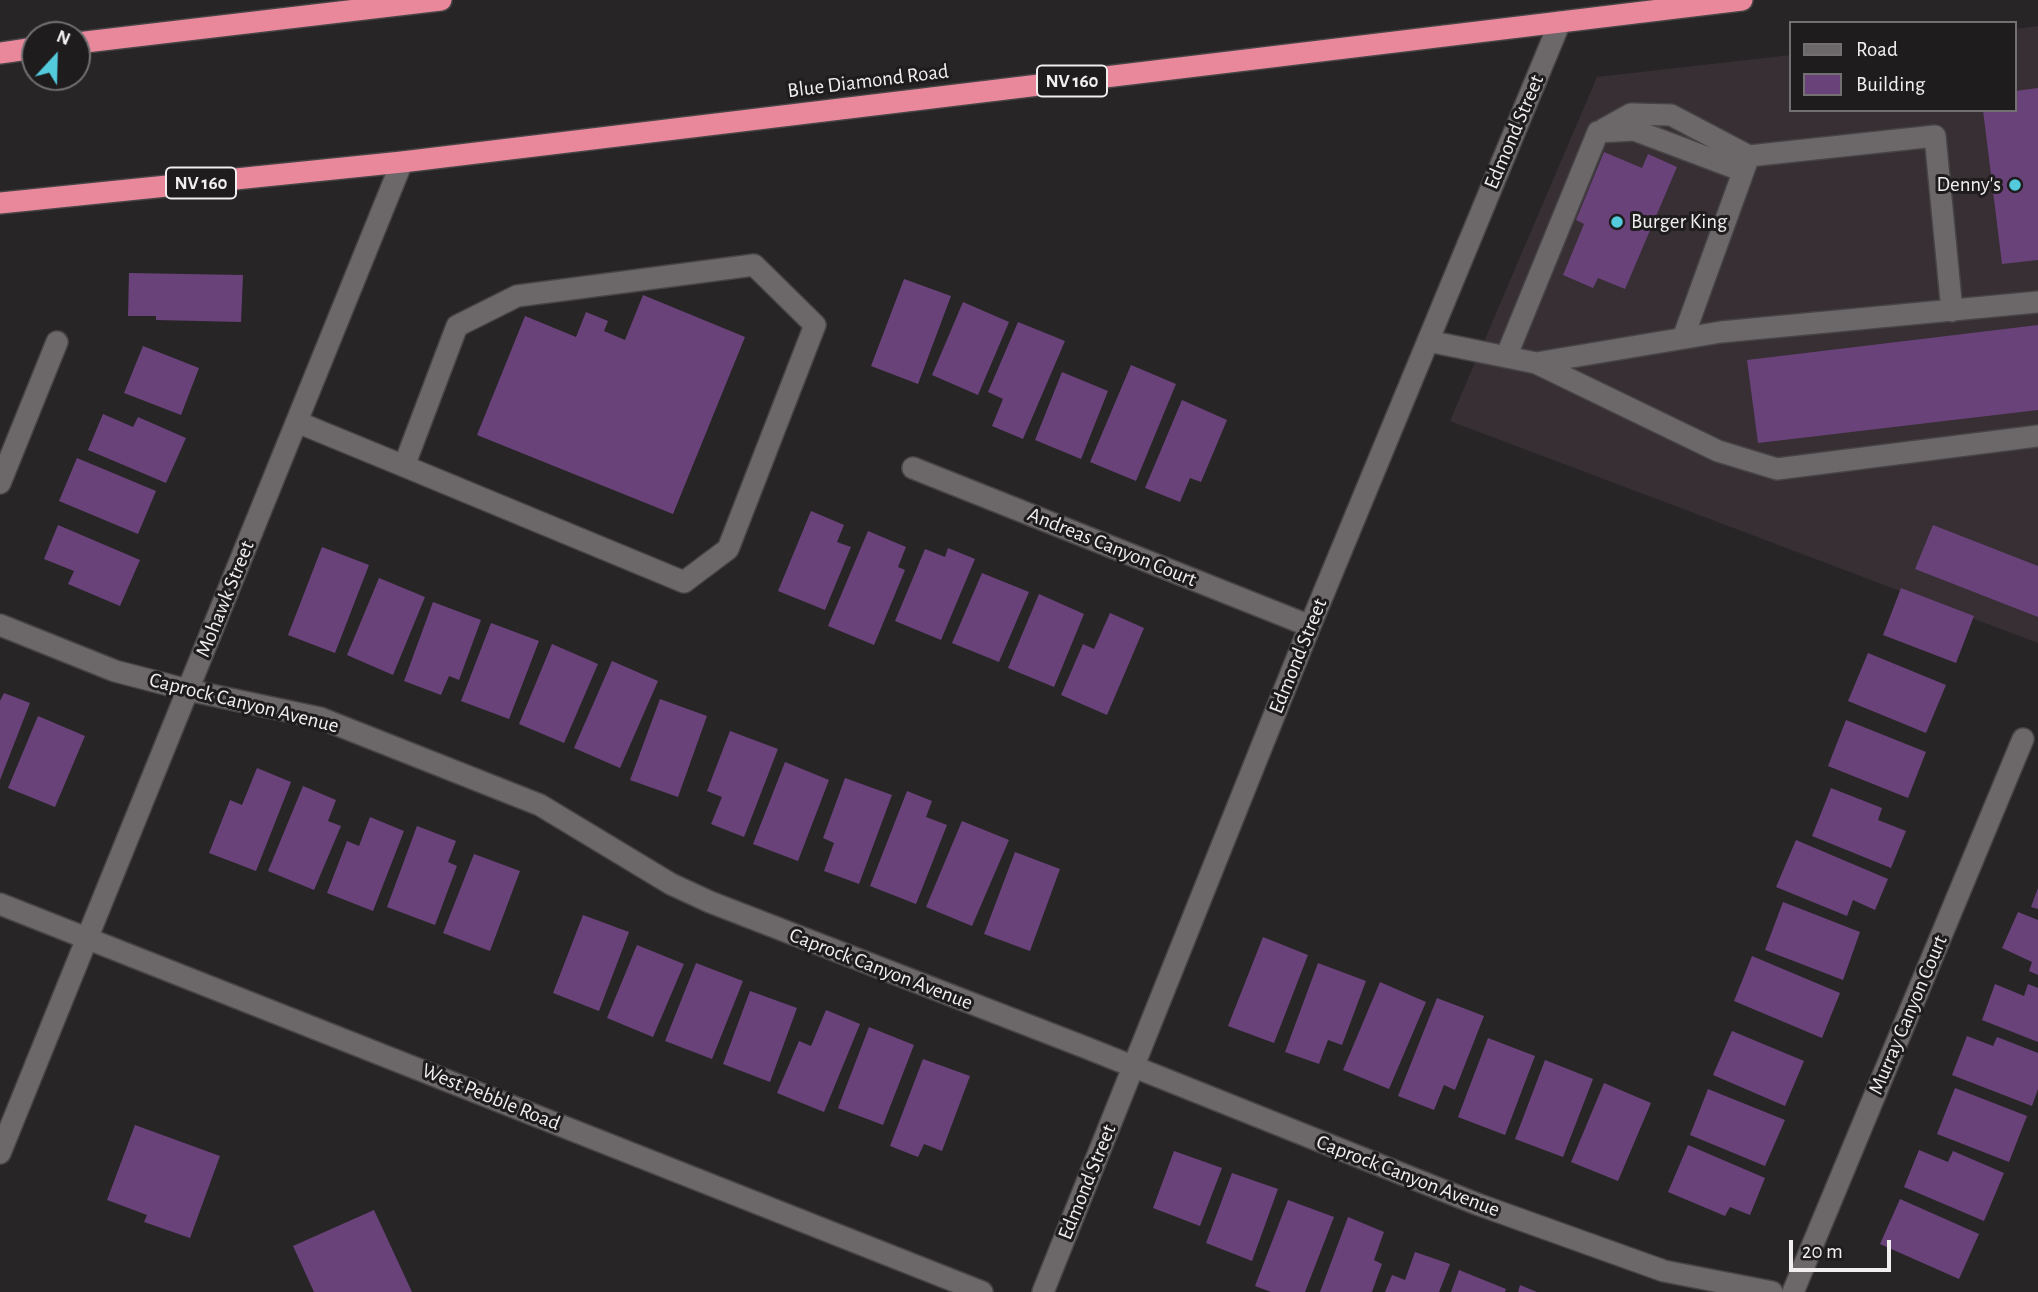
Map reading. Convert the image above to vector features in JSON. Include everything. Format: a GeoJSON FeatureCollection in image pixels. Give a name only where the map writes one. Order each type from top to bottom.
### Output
{"type":"FeatureCollection","features":[{"type":"Feature","properties":{"kind":"highway"},"geometry":{"type":"LineString","coordinates":[[91,41],[441,0]]}},
{"type":"Feature","properties":{"kind":"highway","name":"Blue Diamond Road"},"geometry":{"type":"LineString","coordinates":[[0,203],[402,162],[1742,0]]}},
{"type":"Feature","properties":{"kind":"highway"},"geometry":{"type":"LineString","coordinates":[[1,53],[21,50]]}},
{"type":"Feature","properties":{"kind":"street","name":"Edmond Street"},"geometry":{"type":"LineString","coordinates":[[1043,1292],[1310,626],[1560,22]]}},
{"type":"Feature","properties":{"kind":"street"},"geometry":{"type":"LineString","coordinates":[[1506,357],[1598,132],[1634,130],[1746,163],[1935,136],[1952,311]]}},
{"type":"Feature","properties":{"kind":"street","name":"Mohawk Street"},"geometry":{"type":"LineString","coordinates":[[0,1153],[402,162]]}},
{"type":"Feature","properties":{"kind":"street"},"geometry":{"type":"LineString","coordinates":[[1683,338],[1746,163]]}},
{"type":"Feature","properties":{"kind":"street"},"geometry":{"type":"LineString","coordinates":[[297,422],[684,582],[728,549],[815,325],[754,265],[517,296],[457,326],[404,466]]}},
{"type":"Feature","properties":{"kind":"street"},"geometry":{"type":"LineString","coordinates":[[1535,363],[1721,332],[2038,302]]}},
{"type":"Feature","properties":{"kind":"street"},"geometry":{"type":"LineString","coordinates":[[1427,341],[1535,363],[1718,451],[1777,469],[2038,436]]}},
{"type":"Feature","properties":{"kind":"street"},"geometry":{"type":"LineString","coordinates":[[0,483],[57,342]]}},
{"type":"Feature","properties":{"kind":"street","name":"Andreas Canyon Court"},"geometry":{"type":"LineString","coordinates":[[914,468],[1310,626]]}},
{"type":"Feature","properties":{"kind":"street","name":"Caprock Canyon Avenue"},"geometry":{"type":"LineString","coordinates":[[0,625],[115,671],[188,690],[320,718],[540,805],[671,884],[710,902],[1477,1205],[1664,1272],[1772,1292]]}},
{"type":"Feature","properties":{"kind":"street","name":"Murray Canyon Court"},"geometry":{"type":"LineString","coordinates":[[1793,1292],[2024,739]]}},
{"type":"Feature","properties":{"kind":"street","name":"West Pebble Road"},"geometry":{"type":"LineString","coordinates":[[0,904],[982,1292]]}},
{"type":"Feature","properties":{"kind":"shaded area"},"geometry":{"type":"Polygon","coordinates":[[[2038,26],[2038,643],[1450,421],[1597,77],[1790,55],[1790,112],[2017,112],[2017,29],[2038,26]]]}},
{"type":"Feature","properties":{"kind":"building","name":"Denny's"},"geometry":{"type":"Polygon","coordinates":[[[2038,88],[2038,260],[2002,264],[1983,112],[2017,112],[2017,91],[2038,88]]]}},
{"type":"Feature","properties":{"kind":"building","name":"Burger King"},"geometry":{"type":"Polygon","coordinates":[[[1604,152],[1642,168],[1648,154],[1677,167],[1625,289],[1598,278],[1593,288],[1563,275],[1584,224],[1576,220],[1604,152]]]}},
{"type":"Feature","properties":{"kind":"building"},"geometry":{"type":"Polygon","coordinates":[[[129,273],[243,275],[241,322],[156,320],[156,316],[128,316],[129,273]]]}},
{"type":"Feature","properties":{"kind":"building"},"geometry":{"type":"Polygon","coordinates":[[[904,279],[951,296],[918,384],[871,366],[904,279]]]}},
{"type":"Feature","properties":{"kind":"building"},"geometry":{"type":"Polygon","coordinates":[[[643,295],[745,337],[673,514],[477,435],[525,316],[576,337],[586,312],[608,321],[604,331],[625,340],[643,295]]]}},
{"type":"Feature","properties":{"kind":"building"},"geometry":{"type":"Polygon","coordinates":[[[963,302],[1009,322],[978,395],[932,375],[963,302]]]}},
{"type":"Feature","properties":{"kind":"building"},"geometry":{"type":"Polygon","coordinates":[[[1018,322],[1065,341],[1023,439],[992,426],[1003,399],[988,392],[1018,322]]]}},
{"type":"Feature","properties":{"kind":"building"},"geometry":{"type":"Polygon","coordinates":[[[2038,325],[2038,410],[1758,443],[1747,360],[2038,325]]]}},
{"type":"Feature","properties":{"kind":"building"},"geometry":{"type":"Polygon","coordinates":[[[143,346],[199,368],[181,415],[124,393],[143,346]]]}},
{"type":"Feature","properties":{"kind":"building"},"geometry":{"type":"Polygon","coordinates":[[[1131,365],[1176,384],[1136,481],[1090,462],[1131,365]]]}},
{"type":"Feature","properties":{"kind":"building"},"geometry":{"type":"Polygon","coordinates":[[[1062,372],[1108,391],[1081,459],[1035,440],[1062,372]]]}},
{"type":"Feature","properties":{"kind":"building"},"geometry":{"type":"Polygon","coordinates":[[[1182,400],[1227,420],[1201,482],[1190,478],[1180,502],[1145,488],[1182,400]]]}},
{"type":"Feature","properties":{"kind":"building"},"geometry":{"type":"Polygon","coordinates":[[[103,414],[133,427],[138,417],[186,438],[166,483],[88,450],[103,414]]]}},
{"type":"Feature","properties":{"kind":"building"},"geometry":{"type":"Polygon","coordinates":[[[77,458],[156,491],[138,534],[59,501],[77,458]]]}},
{"type":"Feature","properties":{"kind":"building"},"geometry":{"type":"Polygon","coordinates":[[[811,511],[844,525],[837,542],[851,547],[825,610],[778,591],[811,511]]]}},
{"type":"Feature","properties":{"kind":"building"},"geometry":{"type":"Polygon","coordinates":[[[58,525],[140,560],[120,606],[68,584],[74,571],[44,559],[58,525]]]}},
{"type":"Feature","properties":{"kind":"building"},"geometry":{"type":"Polygon","coordinates":[[[1933,525],[2038,566],[2038,617],[1915,569],[1933,525]]]}},
{"type":"Feature","properties":{"kind":"building"},"geometry":{"type":"Polygon","coordinates":[[[868,531],[906,547],[898,567],[905,570],[874,645],[828,626],[868,531]]]}},
{"type":"Feature","properties":{"kind":"building"},"geometry":{"type":"Polygon","coordinates":[[[322,547],[369,565],[335,653],[288,635],[322,547]]]}},
{"type":"Feature","properties":{"kind":"building"},"geometry":{"type":"Polygon","coordinates":[[[948,548],[975,559],[941,640],[895,621],[925,549],[945,557],[948,548]]]}},
{"type":"Feature","properties":{"kind":"building"},"geometry":{"type":"Polygon","coordinates":[[[982,573],[1029,592],[999,662],[952,643],[982,573]]]}},
{"type":"Feature","properties":{"kind":"building"},"geometry":{"type":"Polygon","coordinates":[[[379,578],[425,597],[393,675],[347,655],[379,578]]]}},
{"type":"Feature","properties":{"kind":"building"},"geometry":{"type":"Polygon","coordinates":[[[1901,588],[1974,616],[1956,663],[1883,635],[1901,588]]]}},
{"type":"Feature","properties":{"kind":"building"},"geometry":{"type":"Polygon","coordinates":[[[1039,594],[1084,614],[1054,687],[1008,668],[1039,594]]]}},
{"type":"Feature","properties":{"kind":"building"},"geometry":{"type":"Polygon","coordinates":[[[433,602],[481,620],[459,680],[449,676],[441,695],[404,681],[433,602]]]}},
{"type":"Feature","properties":{"kind":"building"},"geometry":{"type":"Polygon","coordinates":[[[1110,613],[1144,628],[1107,715],[1061,695],[1083,644],[1094,649],[1110,613]]]}},
{"type":"Feature","properties":{"kind":"building"},"geometry":{"type":"Polygon","coordinates":[[[491,623],[539,641],[509,719],[461,701],[491,623]]]}},
{"type":"Feature","properties":{"kind":"building"},"geometry":{"type":"Polygon","coordinates":[[[552,644],[598,664],[564,743],[519,724],[552,644]]]}},
{"type":"Feature","properties":{"kind":"building"},"geometry":{"type":"Polygon","coordinates":[[[1868,653],[1946,685],[1926,733],[1848,701],[1868,653]]]}},
{"type":"Feature","properties":{"kind":"building"},"geometry":{"type":"Polygon","coordinates":[[[612,661],[658,681],[620,768],[574,748],[612,661]]]}},
{"type":"Feature","properties":{"kind":"building"},"geometry":{"type":"Polygon","coordinates":[[[4,693],[30,703],[0,780],[0,701],[4,693]]]}},
{"type":"Feature","properties":{"kind":"building"},"geometry":{"type":"Polygon","coordinates":[[[660,699],[707,716],[678,797],[630,780],[660,699]]]}},
{"type":"Feature","properties":{"kind":"building"},"geometry":{"type":"Polygon","coordinates":[[[38,716],[85,736],[55,807],[8,788],[38,716]]]}},
{"type":"Feature","properties":{"kind":"building"},"geometry":{"type":"Polygon","coordinates":[[[1846,720],[1926,752],[1908,798],[1828,766],[1846,720]]]}},
{"type":"Feature","properties":{"kind":"building"},"geometry":{"type":"Polygon","coordinates":[[[730,731],[778,749],[744,837],[711,824],[722,797],[707,791],[730,731]]]}},
{"type":"Feature","properties":{"kind":"building"},"geometry":{"type":"Polygon","coordinates":[[[785,762],[829,780],[798,861],[753,844],[785,762]]]}},
{"type":"Feature","properties":{"kind":"building"},"geometry":{"type":"Polygon","coordinates":[[[257,768],[291,782],[256,871],[209,853],[230,800],[242,805],[257,768]]]}},
{"type":"Feature","properties":{"kind":"building"},"geometry":{"type":"Polygon","coordinates":[[[845,778],[892,795],[859,884],[824,871],[834,843],[823,838],[845,778]]]}},
{"type":"Feature","properties":{"kind":"building"},"geometry":{"type":"Polygon","coordinates":[[[303,786],[336,800],[328,821],[341,826],[314,890],[268,871],[303,786]]]}},
{"type":"Feature","properties":{"kind":"building"},"geometry":{"type":"Polygon","coordinates":[[[1831,788],[1882,808],[1878,820],[1906,831],[1891,868],[1812,836],[1831,788]]]}},
{"type":"Feature","properties":{"kind":"building"},"geometry":{"type":"Polygon","coordinates":[[[907,791],[932,801],[926,817],[947,825],[916,904],[870,886],[907,791]]]}},
{"type":"Feature","properties":{"kind":"building"},"geometry":{"type":"Polygon","coordinates":[[[370,817],[404,831],[373,911],[327,893],[347,841],[359,846],[370,817]]]}},
{"type":"Feature","properties":{"kind":"building"},"geometry":{"type":"Polygon","coordinates":[[[962,821],[1009,840],[972,926],[926,907],[962,821]]]}},
{"type":"Feature","properties":{"kind":"building"},"geometry":{"type":"Polygon","coordinates":[[[417,826],[456,841],[448,862],[457,866],[435,925],[387,907],[417,826]]]}},
{"type":"Feature","properties":{"kind":"building"},"geometry":{"type":"Polygon","coordinates":[[[1796,840],[1888,879],[1875,910],[1853,900],[1847,916],[1776,887],[1796,840]]]}},
{"type":"Feature","properties":{"kind":"building"},"geometry":{"type":"Polygon","coordinates":[[[1015,852],[1060,869],[1030,951],[984,934],[1015,852]]]}},
{"type":"Feature","properties":{"kind":"building"},"geometry":{"type":"Polygon","coordinates":[[[474,854],[520,871],[490,951],[443,933],[474,854]]]}},
{"type":"Feature","properties":{"kind":"building"},"geometry":{"type":"Polygon","coordinates":[[[2038,888],[2038,909],[2031,907],[2038,888]]]}},
{"type":"Feature","properties":{"kind":"building"},"geometry":{"type":"Polygon","coordinates":[[[1783,902],[1860,932],[1843,980],[1765,950],[1783,902]]]}},
{"type":"Feature","properties":{"kind":"building"},"geometry":{"type":"Polygon","coordinates":[[[2018,912],[2038,920],[2038,975],[2029,971],[2032,962],[2002,948],[2018,912]]]}},
{"type":"Feature","properties":{"kind":"building"},"geometry":{"type":"Polygon","coordinates":[[[583,915],[629,932],[599,1011],[553,993],[583,915]]]}},
{"type":"Feature","properties":{"kind":"building"},"geometry":{"type":"Polygon","coordinates":[[[1263,937],[1308,955],[1274,1043],[1228,1026],[1263,937]]]}},
{"type":"Feature","properties":{"kind":"building"},"geometry":{"type":"Polygon","coordinates":[[[637,945],[684,964],[653,1037],[607,1018],[637,945]]]}},
{"type":"Feature","properties":{"kind":"building"},"geometry":{"type":"Polygon","coordinates":[[[1752,956],[1840,993],[1822,1038],[1734,1001],[1752,956]]]}},
{"type":"Feature","properties":{"kind":"building"},"geometry":{"type":"Polygon","coordinates":[[[696,963],[743,981],[712,1059],[665,1041],[696,963]]]}},
{"type":"Feature","properties":{"kind":"building"},"geometry":{"type":"Polygon","coordinates":[[[1318,963],[1366,981],[1342,1045],[1328,1040],[1319,1064],[1285,1052],[1318,963]]]}},
{"type":"Feature","properties":{"kind":"building"},"geometry":{"type":"Polygon","coordinates":[[[1380,982],[1426,1002],[1389,1089],[1343,1070],[1380,982]]]}},
{"type":"Feature","properties":{"kind":"building"},"geometry":{"type":"Polygon","coordinates":[[[1995,984],[2024,996],[2028,984],[2038,988],[2038,1042],[1982,1020],[1995,984]]]}},
{"type":"Feature","properties":{"kind":"building"},"geometry":{"type":"Polygon","coordinates":[[[750,991],[797,1008],[770,1082],[723,1064],[750,991]]]}},
{"type":"Feature","properties":{"kind":"building"},"geometry":{"type":"Polygon","coordinates":[[[1437,998],[1484,1016],[1455,1090],[1444,1085],[1434,1110],[1398,1096],[1437,998]]]}},
{"type":"Feature","properties":{"kind":"building"},"geometry":{"type":"Polygon","coordinates":[[[826,1010],[860,1024],[824,1112],[777,1093],[799,1041],[811,1046],[826,1010]]]}},
{"type":"Feature","properties":{"kind":"building"},"geometry":{"type":"Polygon","coordinates":[[[869,1027],[914,1045],[883,1125],[838,1108],[869,1027]]]}},
{"type":"Feature","properties":{"kind":"building"},"geometry":{"type":"Polygon","coordinates":[[[1732,1031],[1804,1061],[1785,1106],[1713,1075],[1732,1031]]]}},
{"type":"Feature","properties":{"kind":"building"},"geometry":{"type":"Polygon","coordinates":[[[1967,1036],[1993,1046],[1997,1037],[2038,1053],[2038,1089],[2032,1106],[1952,1075],[1967,1036]]]}},
{"type":"Feature","properties":{"kind":"building"},"geometry":{"type":"Polygon","coordinates":[[[1488,1038],[1535,1056],[1505,1135],[1458,1117],[1488,1038]]]}},
{"type":"Feature","properties":{"kind":"building"},"geometry":{"type":"Polygon","coordinates":[[[923,1059],[970,1076],[942,1151],[924,1144],[918,1157],[890,1146],[923,1059]]]}},
{"type":"Feature","properties":{"kind":"building"},"geometry":{"type":"Polygon","coordinates":[[[1545,1060],[1593,1079],[1563,1157],[1515,1139],[1545,1060]]]}},
{"type":"Feature","properties":{"kind":"building"},"geometry":{"type":"Polygon","coordinates":[[[1604,1083],[1651,1103],[1618,1181],[1571,1162],[1604,1083]]]}},
{"type":"Feature","properties":{"kind":"building"},"geometry":{"type":"Polygon","coordinates":[[[1955,1088],[2027,1116],[2009,1162],[1937,1134],[1955,1088]]]}},
{"type":"Feature","properties":{"kind":"building"},"geometry":{"type":"Polygon","coordinates":[[[1708,1089],[1785,1120],[1765,1166],[1690,1135],[1708,1089]]]}},
{"type":"Feature","properties":{"kind":"building"},"geometry":{"type":"Polygon","coordinates":[[[135,1125],[220,1156],[190,1238],[144,1222],[147,1215],[107,1200],[135,1125]]]}},
{"type":"Feature","properties":{"kind":"building"},"geometry":{"type":"Polygon","coordinates":[[[1688,1145],[1765,1178],[1750,1215],[1730,1207],[1725,1216],[1668,1192],[1688,1145]]]}},
{"type":"Feature","properties":{"kind":"building"},"geometry":{"type":"Polygon","coordinates":[[[1919,1150],[1948,1162],[1953,1151],[2004,1173],[1984,1221],[1904,1187],[1919,1150]]]}},
{"type":"Feature","properties":{"kind":"building"},"geometry":{"type":"Polygon","coordinates":[[[1174,1151],[1222,1168],[1200,1226],[1153,1208],[1174,1151]]]}},
{"type":"Feature","properties":{"kind":"building"},"geometry":{"type":"Polygon","coordinates":[[[1232,1173],[1278,1189],[1252,1261],[1206,1243],[1232,1173]]]}},
{"type":"Feature","properties":{"kind":"building"},"geometry":{"type":"Polygon","coordinates":[[[1900,1199],[1979,1234],[1959,1279],[1880,1244],[1900,1199]]]}},
{"type":"Feature","properties":{"kind":"building"},"geometry":{"type":"Polygon","coordinates":[[[1288,1200],[1334,1217],[1305,1292],[1271,1292],[1255,1286],[1288,1200]]]}},
{"type":"Feature","properties":{"kind":"building"},"geometry":{"type":"Polygon","coordinates":[[[374,1210],[412,1292],[314,1292],[293,1246],[374,1210]]]}},
{"type":"Feature","properties":{"kind":"building"},"geometry":{"type":"Polygon","coordinates":[[[1348,1217],[1384,1232],[1374,1260],[1382,1264],[1372,1292],[1320,1292],[1348,1217]]]}},
{"type":"Feature","properties":{"kind":"building"},"geometry":{"type":"Polygon","coordinates":[[[1415,1252],[1450,1264],[1439,1292],[1385,1292],[1392,1275],[1405,1280],[1415,1252]]]}},
{"type":"Feature","properties":{"kind":"building"},"geometry":{"type":"Polygon","coordinates":[[[1459,1270],[1506,1289],[1505,1292],[1451,1292],[1459,1270]]]}},
{"type":"Feature","properties":{"kind":"building"},"geometry":{"type":"Polygon","coordinates":[[[1520,1285],[1537,1292],[1518,1292],[1520,1285]]]}},
{"type":"Feature","properties":{"kind":"place","name":"Denny's"},"geometry":{"type":"Point","coordinates":[2015,185]}},
{"type":"Feature","properties":{"kind":"place","name":"Burger King"},"geometry":{"type":"Point","coordinates":[1617,222]}}]}
